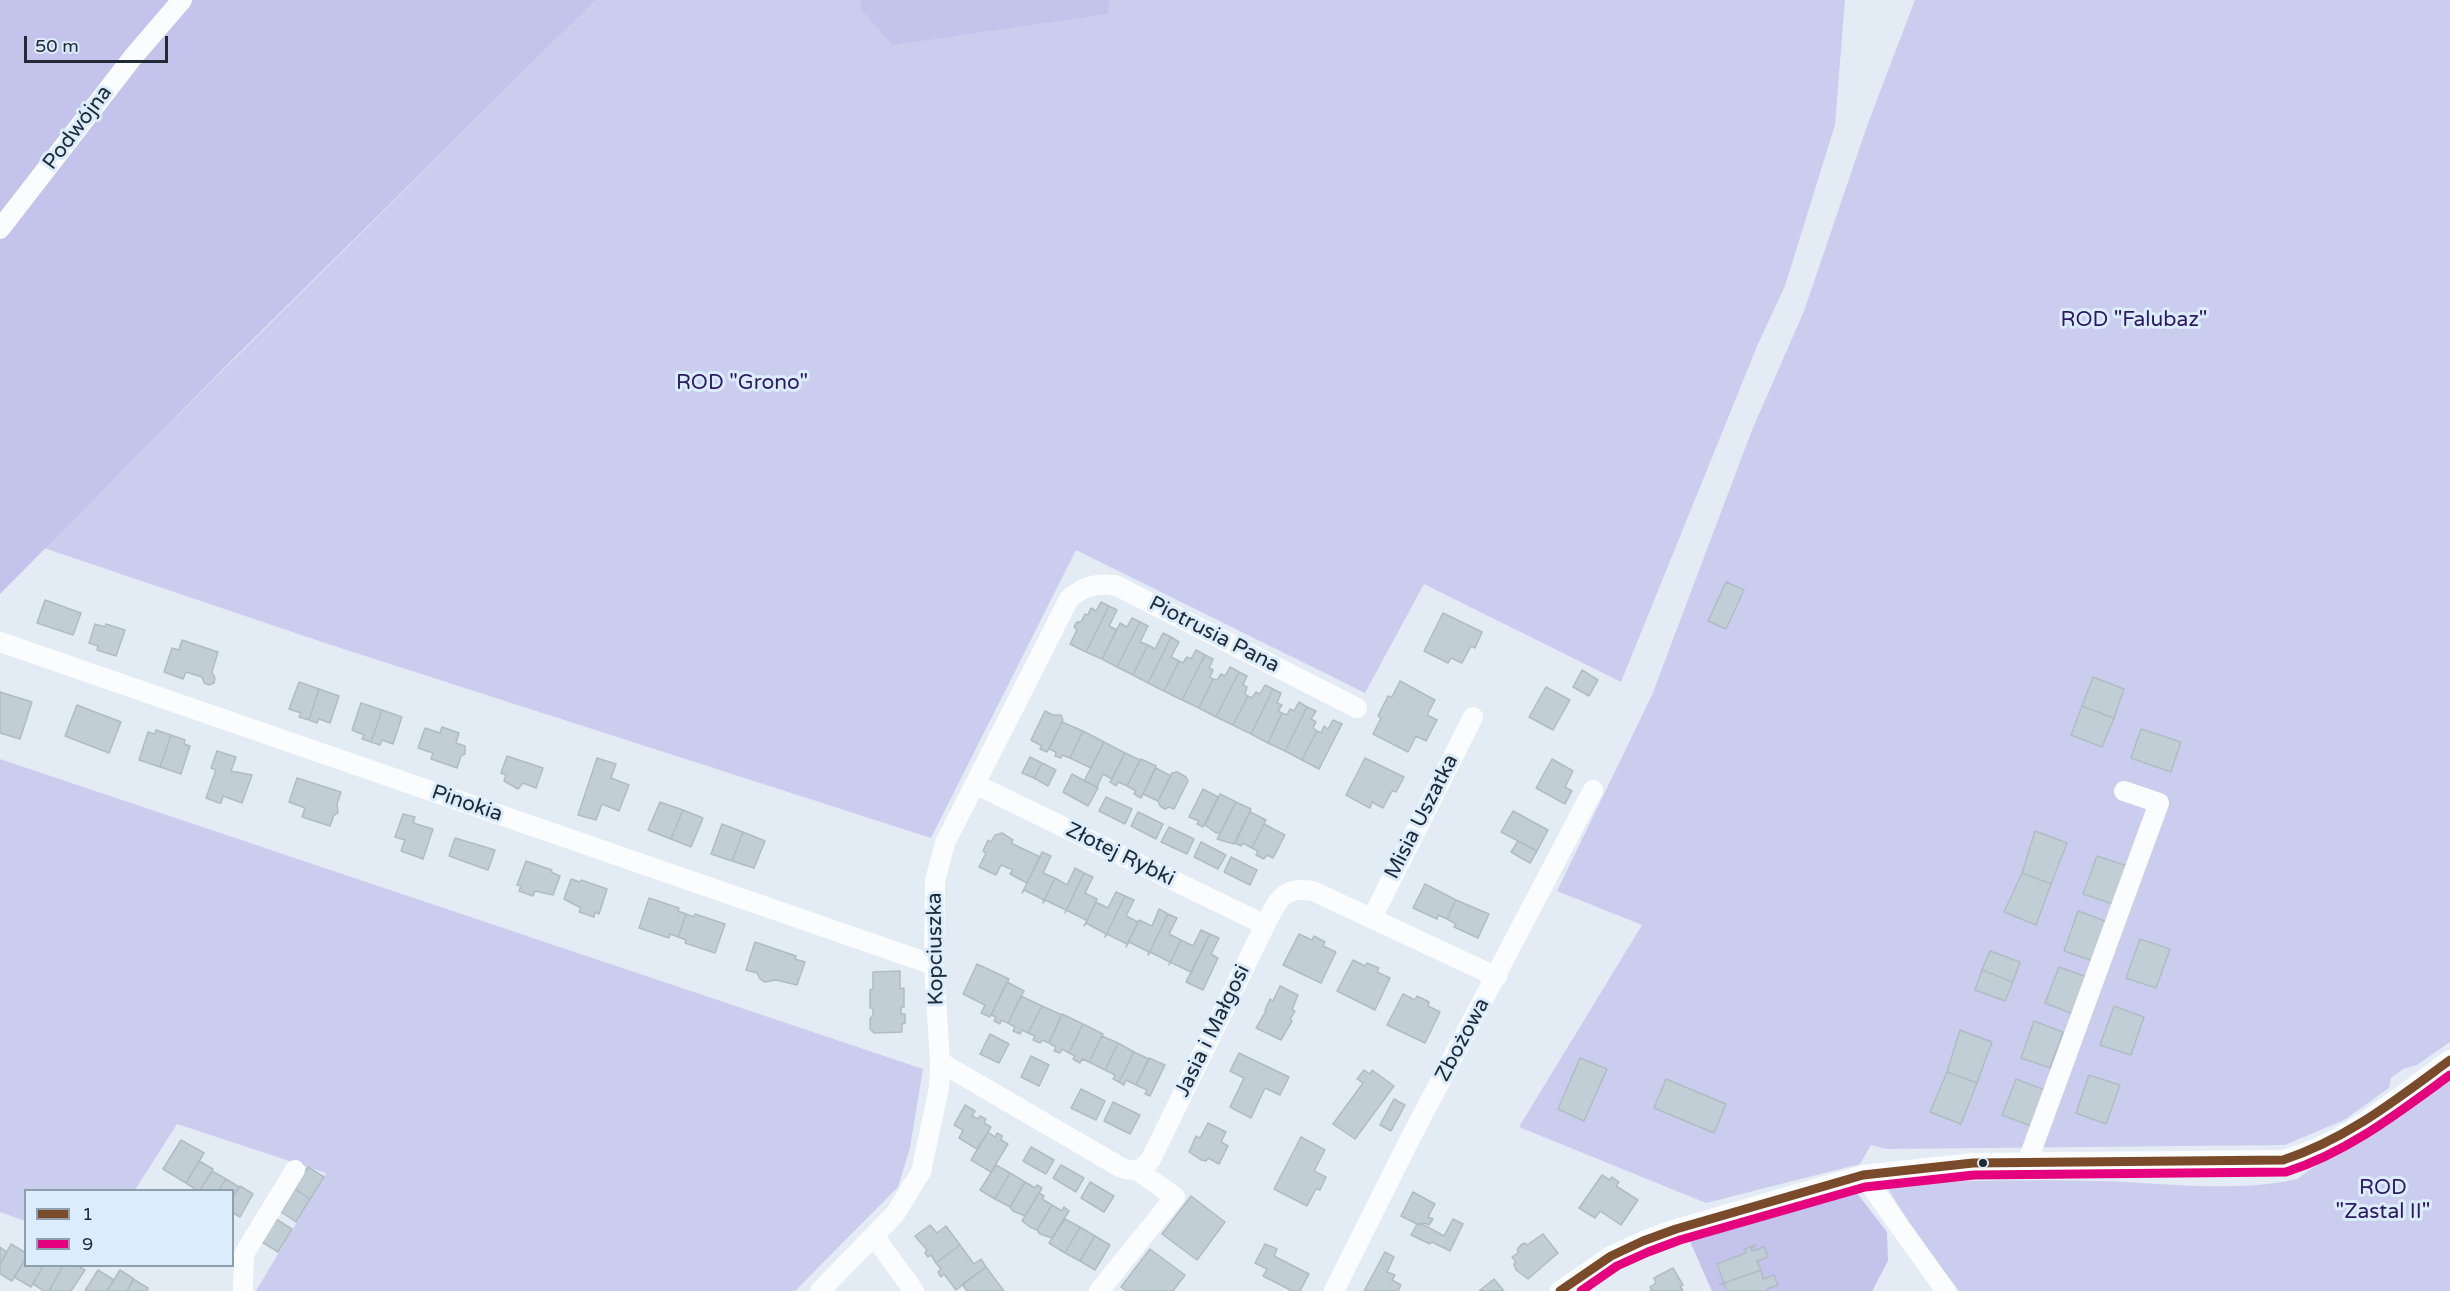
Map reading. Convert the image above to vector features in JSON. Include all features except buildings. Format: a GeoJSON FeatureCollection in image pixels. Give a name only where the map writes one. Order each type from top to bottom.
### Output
{"type":"FeatureCollection","features":[{"type":"Feature","properties":{"kind":"street","name":"Podwójna"},"geometry":{"type":"LineString","coordinates":[[0,230],[133,57],[182,0]]}},
{"type":"Feature","properties":{"kind":"street","name":"Piotrusia Pana"},"geometry":{"type":"LineString","coordinates":[[1069,599],[1077,591],[1091,585],[1103,583],[1115,585],[1357,708]]}},
{"type":"Feature","properties":{"kind":"street","name":"Kopciuszka"},"geometry":{"type":"LineString","coordinates":[[820,1291],[895,1214],[921,1172],[939,1088],[940,1062],[934,966],[935,881],[945,843],[1069,599]]}},
{"type":"Feature","properties":{"kind":"street","name":"Pinokia"},"geometry":{"type":"LineString","coordinates":[[0,642],[934,966]]}},
{"type":"Feature","properties":{"kind":"street","name":"Misia Uszatka"},"geometry":{"type":"LineString","coordinates":[[1372,918],[1473,717]]}},
{"type":"Feature","properties":{"kind":"street","name":"Złotej Rybki"},"geometry":{"type":"LineString","coordinates":[[975,784],[1265,925]]}},
{"type":"Feature","properties":{"kind":"street","name":"Zbożowa"},"geometry":{"type":"LineString","coordinates":[[1334,1291],[1411,1137],[1497,977],[1593,790]]}},
{"type":"Feature","properties":{"kind":"street"},"geometry":{"type":"LineString","coordinates":[[2027,1163],[2159,803],[2124,791]]}},
{"type":"Feature","properties":{"kind":"street","name":"Jasia i Małgosi"},"geometry":{"type":"LineString","coordinates":[[1137,1170],[1145,1167],[1151,1159],[1265,925],[1277,902],[1287,892],[1298,888],[1313,891],[1497,977]]}},
{"type":"Feature","properties":{"kind":"street"},"geometry":{"type":"LineString","coordinates":[[1560,1291],[1611,1256],[1643,1241],[1676,1229],[1863,1175],[1973,1163],[2283,1160],[2309,1153],[2339,1139],[2450,1060]]}},
{"type":"Feature","properties":{"kind":"street"},"geometry":{"type":"LineString","coordinates":[[940,1062],[1120,1167],[1129,1171],[1137,1170],[1175,1197],[1099,1291]]}},
{"type":"Feature","properties":{"kind":"street"},"geometry":{"type":"LineString","coordinates":[[243,1291],[244,1254],[295,1170]]}},
{"type":"Feature","properties":{"kind":"street"},"geometry":{"type":"LineString","coordinates":[[1863,1175],[1947,1291]]}},
{"type":"Feature","properties":{"kind":"street"},"geometry":{"type":"LineString","coordinates":[[874,1236],[914,1291]]}},
{"type":"Feature","properties":{"kind":"green space","name":"ROD \"Grono\""},"geometry":{"type":"Polygon","coordinates":[[[596,0],[1845,0],[1835,125],[1785,286],[1758,344],[1621,682],[1424,584],[1365,693],[1076,550],[931,838],[328,644],[44,548],[596,0]]]}},
{"type":"Feature","properties":{"kind":"green space","name":"ROD \"Falubaz\""},"geometry":{"type":"Polygon","coordinates":[[[1915,0],[2450,0],[2450,1042],[2417,1065],[2403,1069],[2391,1078],[2389,1088],[2344,1120],[2285,1145],[1886,1149],[1871,1145],[1860,1164],[1706,1203],[1519,1127],[1642,925],[1557,891],[1652,695],[1752,430],[1804,311],[1868,123],[1915,0]]]}},
{"type":"Feature","properties":{"kind":"green space"},"geometry":{"type":"Polygon","coordinates":[[[0,759],[923,1069],[910,1148],[898,1187],[795,1291],[256,1291],[326,1173],[177,1124],[136,1189],[24,1189],[24,1221],[0,1212],[0,759]]]}},
{"type":"Feature","properties":{"kind":"green space","name":"ROD \"Zastal II\""},"geometry":{"type":"Polygon","coordinates":[[[2450,1070],[2450,1291],[1959,1291],[1920,1240],[1885,1184],[2047,1180],[2250,1186],[2297,1179],[2450,1070]]]}},
{"type":"Feature","properties":{"kind":"shaded area"},"geometry":{"type":"Polygon","coordinates":[[[0,0],[596,0],[237,355],[0,594],[0,0]]]}},
{"type":"Feature","properties":{"kind":"shaded area"},"geometry":{"type":"Polygon","coordinates":[[[861,0],[1109,0],[1108,14],[893,45],[860,8],[861,0]]]}},
{"type":"Feature","properties":{"kind":"shaded area"},"geometry":{"type":"Polygon","coordinates":[[[1853,1188],[1887,1232],[1888,1261],[1872,1291],[1712,1291],[1688,1237],[1853,1188]]]}},
{"type":"Feature","properties":{"kind":"transit line","name":"1"},"geometry":{"type":"LineString","coordinates":[[1560,1291],[1611,1256],[1643,1241],[1676,1229],[1863,1175],[1973,1163],[2283,1160],[2329,1141],[2371,1117],[2450,1060]]}},
{"type":"Feature","properties":{"kind":"transit line","name":"9"},"geometry":{"type":"LineString","coordinates":[[1581,1291],[1617,1266],[1680,1240],[1865,1187],[1974,1175],[2286,1172],[2309,1164],[2351,1143],[2450,1075]]}}]}
